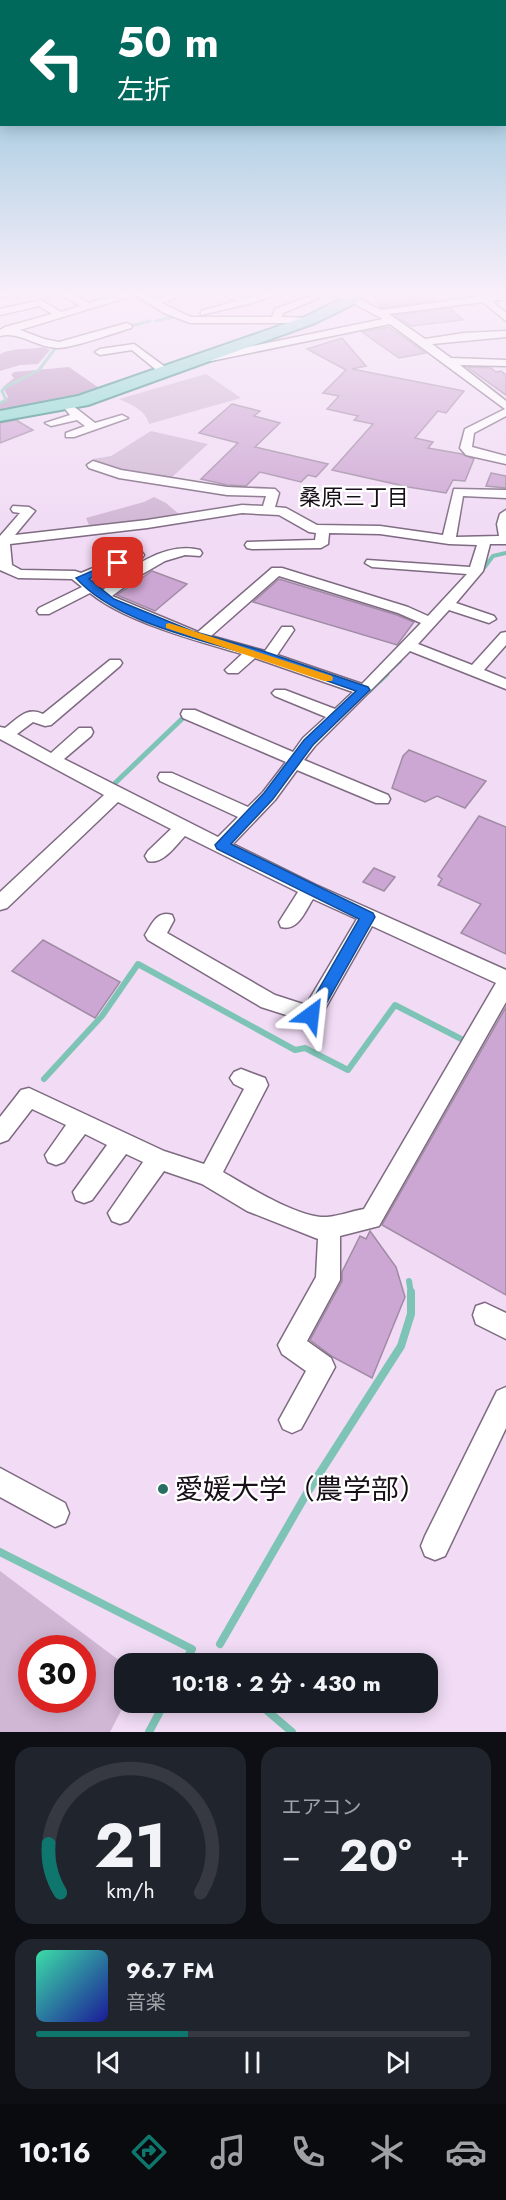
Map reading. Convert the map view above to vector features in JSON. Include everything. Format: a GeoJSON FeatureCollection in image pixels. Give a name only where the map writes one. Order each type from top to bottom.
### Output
{"type":"FeatureCollection","features":[{"type":"Feature","properties":{"kind":"main road"},"geometry":{"type":"LineString","coordinates":[[0,416],[80,413],[162,372]]}},
{"type":"Feature","properties":{"kind":"street"},"geometry":{"type":"LineString","coordinates":[[460,372],[506,406]]}},
{"type":"Feature","properties":{"kind":"street"},"geometry":{"type":"LineString","coordinates":[[506,412],[469,431],[466,448],[470,452],[506,460]]}},
{"type":"Feature","properties":{"kind":"street"},"geometry":{"type":"LineString","coordinates":[[51,423],[80,413],[94,427]]}},
{"type":"Feature","properties":{"kind":"street"},"geometry":{"type":"LineString","coordinates":[[70,435],[122,418]]}},
{"type":"Feature","properties":{"kind":"street"},"geometry":{"type":"LineString","coordinates":[[93,465],[119,474],[227,491],[271,492],[273,493],[268,509]]}},
{"type":"Feature","properties":{"kind":"street"},"geometry":{"type":"LineString","coordinates":[[449,540],[458,492],[506,494]]}},
{"type":"Feature","properties":{"kind":"street"},"geometry":{"type":"LineString","coordinates":[[2,541],[147,524],[242,508],[282,512],[308,527],[322,530],[380,530],[449,540],[484,540],[506,538],[503,524],[506,514]]}},
{"type":"Feature","properties":{"kind":"street"},"geometry":{"type":"LineString","coordinates":[[17,509],[29,511],[2,541],[5,567],[3,576],[68,573],[134,612],[201,637],[253,652],[364,690]]}},
{"type":"Feature","properties":{"kind":"street"},"geometry":{"type":"LineString","coordinates":[[252,544],[321,544],[322,530]]}},
{"type":"Feature","properties":{"kind":"street"},"geometry":{"type":"LineString","coordinates":[[222,845],[269,796],[309,742],[408,645],[476,571],[481,559],[484,540]]}},
{"type":"Feature","properties":{"kind":"street"},"geometry":{"type":"LineString","coordinates":[[92,587],[123,581],[180,550],[195,553]]}},
{"type":"Feature","properties":{"kind":"street"},"geometry":{"type":"LineString","coordinates":[[44,611],[92,587],[137,555]]}},
{"type":"Feature","properties":{"kind":"street"},"geometry":{"type":"LineString","coordinates":[[155,562],[170,568]]}},
{"type":"Feature","properties":{"kind":"street"},"geometry":{"type":"LineString","coordinates":[[372,563],[476,571]]}},
{"type":"Feature","properties":{"kind":"street"},"geometry":{"type":"LineString","coordinates":[[201,637],[277,571],[403,610],[430,622]]}},
{"type":"Feature","properties":{"kind":"street"},"geometry":{"type":"LineString","coordinates":[[446,604],[489,619]]}},
{"type":"Feature","properties":{"kind":"street"},"geometry":{"type":"LineString","coordinates":[[268,657],[287,630]]}},
{"type":"Feature","properties":{"kind":"street"},"geometry":{"type":"LineString","coordinates":[[475,671],[506,636]]}},
{"type":"Feature","properties":{"kind":"street"},"geometry":{"type":"LineString","coordinates":[[408,645],[506,684]]}},
{"type":"Feature","properties":{"kind":"street"},"geometry":{"type":"LineString","coordinates":[[233,670],[253,652]]}},
{"type":"Feature","properties":{"kind":"street"},"geometry":{"type":"LineString","coordinates":[[116,663],[85,696],[45,721],[32,715],[3,733],[116,794],[310,890],[506,979]]}},
{"type":"Feature","properties":{"kind":"street"},"geometry":{"type":"LineString","coordinates":[[280,693],[336,716]]}},
{"type":"Feature","properties":{"kind":"street"},"geometry":{"type":"LineString","coordinates":[[189,714],[382,799]]}},
{"type":"Feature","properties":{"kind":"street"},"geometry":{"type":"LineString","coordinates":[[53,760],[85,732]]}},
{"type":"Feature","properties":{"kind":"street"},"geometry":{"type":"LineString","coordinates":[[166,777],[250,815]]}},
{"type":"Feature","properties":{"kind":"street"},"geometry":{"type":"LineString","coordinates":[[0,903],[116,794]]}},
{"type":"Feature","properties":{"kind":"street"},"geometry":{"type":"LineString","coordinates":[[154,856],[183,827]]}},
{"type":"Feature","properties":{"kind":"street"},"geometry":{"type":"LineString","coordinates":[[288,922],[310,890]]}},
{"type":"Feature","properties":{"kind":"street"},"geometry":{"type":"LineString","coordinates":[[165,920],[155,935],[268,1001],[311,1015],[368,917]]}},
{"type":"Feature","properties":{"kind":"street"},"geometry":{"type":"LineString","coordinates":[[0,1133],[30,1097],[159,1159],[209,1176],[255,1203],[312,1227],[326,1228],[370,1218],[506,984]]}},
{"type":"Feature","properties":{"kind":"street"},"geometry":{"type":"LineString","coordinates":[[209,1176],[257,1085],[240,1078]]}},
{"type":"Feature","properties":{"kind":"street"},"geometry":{"type":"LineString","coordinates":[[56,1155],[81,1122]]}},
{"type":"Feature","properties":{"kind":"street"},"geometry":{"type":"LineString","coordinates":[[84,1192],[122,1142]]}},
{"type":"Feature","properties":{"kind":"street"},"geometry":{"type":"LineString","coordinates":[[120,1213],[159,1159]]}},
{"type":"Feature","properties":{"kind":"street"},"geometry":{"type":"LineString","coordinates":[[292,1420],[322,1367],[291,1345],[328,1280],[330,1240],[326,1228]]}},
{"type":"Feature","properties":{"kind":"street"},"geometry":{"type":"LineString","coordinates":[[435,1546],[506,1400]]}},
{"type":"Feature","properties":{"kind":"street"},"geometry":{"type":"LineString","coordinates":[[0,1482],[55,1513]]}},
{"type":"Feature","properties":{"kind":"shaded area"},"geometry":{"type":"Polygon","coordinates":[[[14,372],[76,372],[102,390],[89,395],[0,413],[0,404],[8,397],[3,387],[14,378],[11,375],[14,372]]]}},
{"type":"Feature","properties":{"kind":"shaded area"},"geometry":{"type":"Polygon","coordinates":[[[206,374],[241,398],[149,424],[141,411],[119,399],[206,374]]]}},
{"type":"Feature","properties":{"kind":"shaded area"},"geometry":{"type":"Polygon","coordinates":[[[151,431],[208,444],[171,478],[119,472],[100,465],[93,459],[111,456],[151,431]]]}},
{"type":"Feature","properties":{"kind":"shaded area"},"geometry":{"type":"Polygon","coordinates":[[[154,497],[166,503],[181,516],[91,530],[86,518],[144,502],[154,497]]]}},
{"type":"Feature","properties":{"kind":"shaded area"},"geometry":{"type":"Polygon","coordinates":[[[0,1571],[85,1635],[18,1635],[18,1713],[96,1713],[96,1643],[114,1656],[114,1713],[120,1713],[110,1732],[0,1732],[0,1571]]]}},
{"type":"Feature","properties":{"kind":"building"},"geometry":{"type":"Polygon","coordinates":[[[344,372],[366,372],[464,391],[446,413],[438,411],[415,438],[433,442],[428,448],[462,454],[474,459],[465,481],[453,480],[446,493],[332,470],[373,424],[354,420],[358,416],[327,409],[339,396],[323,393],[344,372]]]}},
{"type":"Feature","properties":{"kind":"building"},"geometry":{"type":"Polygon","coordinates":[[[474,372],[502,372],[506,375],[506,395],[474,372]]]}},
{"type":"Feature","properties":{"kind":"building"},"geometry":{"type":"Polygon","coordinates":[[[232,404],[260,411],[254,416],[280,423],[255,447],[328,464],[316,477],[308,475],[301,482],[260,472],[246,486],[227,485],[201,479],[238,443],[199,433],[232,404]]]}},
{"type":"Feature","properties":{"kind":"building"},"geometry":{"type":"Polygon","coordinates":[[[16,420],[33,430],[0,443],[0,423],[16,420]]]}},
{"type":"Feature","properties":{"kind":"building"},"geometry":{"type":"Polygon","coordinates":[[[491,473],[506,476],[506,488],[486,486],[491,473]]]}},
{"type":"Feature","properties":{"kind":"building"},"geometry":{"type":"Polygon","coordinates":[[[152,571],[187,584],[155,611],[117,595],[152,571]]]}},
{"type":"Feature","properties":{"kind":"building"},"geometry":{"type":"Polygon","coordinates":[[[279,579],[414,622],[397,645],[253,602],[279,579]]]}},
{"type":"Feature","properties":{"kind":"building"},"geometry":{"type":"Polygon","coordinates":[[[409,750],[486,781],[465,808],[437,796],[425,802],[392,788],[403,756],[409,750]]]}},
{"type":"Feature","properties":{"kind":"building"},"geometry":{"type":"Polygon","coordinates":[[[479,816],[506,827],[506,954],[461,933],[481,904],[438,885],[442,879],[438,876],[479,816]]]}},
{"type":"Feature","properties":{"kind":"building"},"geometry":{"type":"Polygon","coordinates":[[[374,868],[395,877],[384,891],[363,882],[374,868]]]}},
{"type":"Feature","properties":{"kind":"building"},"geometry":{"type":"Polygon","coordinates":[[[43,940],[120,982],[95,1018],[12,971],[43,940]]]}},
{"type":"Feature","properties":{"kind":"building"},"geometry":{"type":"Polygon","coordinates":[[[506,1007],[506,1295],[382,1225],[506,1007]]]}},
{"type":"Feature","properties":{"kind":"building"},"geometry":{"type":"Polygon","coordinates":[[[370,1231],[396,1267],[405,1297],[372,1378],[333,1357],[310,1340],[342,1281],[342,1272],[360,1236],[366,1239],[370,1231]]]}},
{"type":"Feature","properties":{"kind":"waterway"},"geometry":{"type":"LineString","coordinates":[[0,403],[6,400],[2,391],[4,388],[35,372]]}},
{"type":"Feature","properties":{"kind":"waterway"},"geometry":{"type":"LineString","coordinates":[[484,568],[493,556],[506,553]]}},
{"type":"Feature","properties":{"kind":"waterway"},"geometry":{"type":"LineString","coordinates":[[385,675],[400,661]]}},
{"type":"Feature","properties":{"kind":"waterway"},"geometry":{"type":"LineString","coordinates":[[369,691],[387,674]]}},
{"type":"Feature","properties":{"kind":"waterway"},"geometry":{"type":"LineString","coordinates":[[112,786],[185,716]]}},
{"type":"Feature","properties":{"kind":"waterway"},"geometry":{"type":"LineString","coordinates":[[44,1079],[102,1016],[138,964],[295,1050],[305,1048],[348,1070],[395,1005],[469,1043]]}},
{"type":"Feature","properties":{"kind":"waterway"},"geometry":{"type":"LineString","coordinates":[[409,1281],[411,1293]]}},
{"type":"Feature","properties":{"kind":"waterway"},"geometry":{"type":"LineString","coordinates":[[220,1644],[307,1493],[401,1346],[411,1314],[411,1293]]}},
{"type":"Feature","properties":{"kind":"waterway"},"geometry":{"type":"LineString","coordinates":[[0,1552],[192,1649],[190,1653]]}},
{"type":"Feature","properties":{"kind":"waterway"},"geometry":{"type":"LineString","coordinates":[[149,1732],[159,1713]]}},
{"type":"Feature","properties":{"kind":"waterway"},"geometry":{"type":"LineString","coordinates":[[270,1713],[292,1732]]}},
{"type":"Feature","properties":{"kind":"slow traffic"},"geometry":{"type":"LineString","coordinates":[[169,626],[328,678]]}},
{"type":"Feature","properties":{"kind":"place","name":"愛媛大学（農学部）"},"geometry":{"type":"Point","coordinates":[163,1489]}},
{"type":"Feature","properties":{"kind":"district","name":"桑原三丁目"},"geometry":{"type":"Point","coordinates":[354,497]}},
{"type":"Feature","properties":{"kind":"route"},"geometry":{"type":"LineString","coordinates":[[118,563],[81,578],[103,597],[189,634],[256,653],[364,690],[309,742],[269,796],[222,845],[368,917],[311,1015]]}}]}
